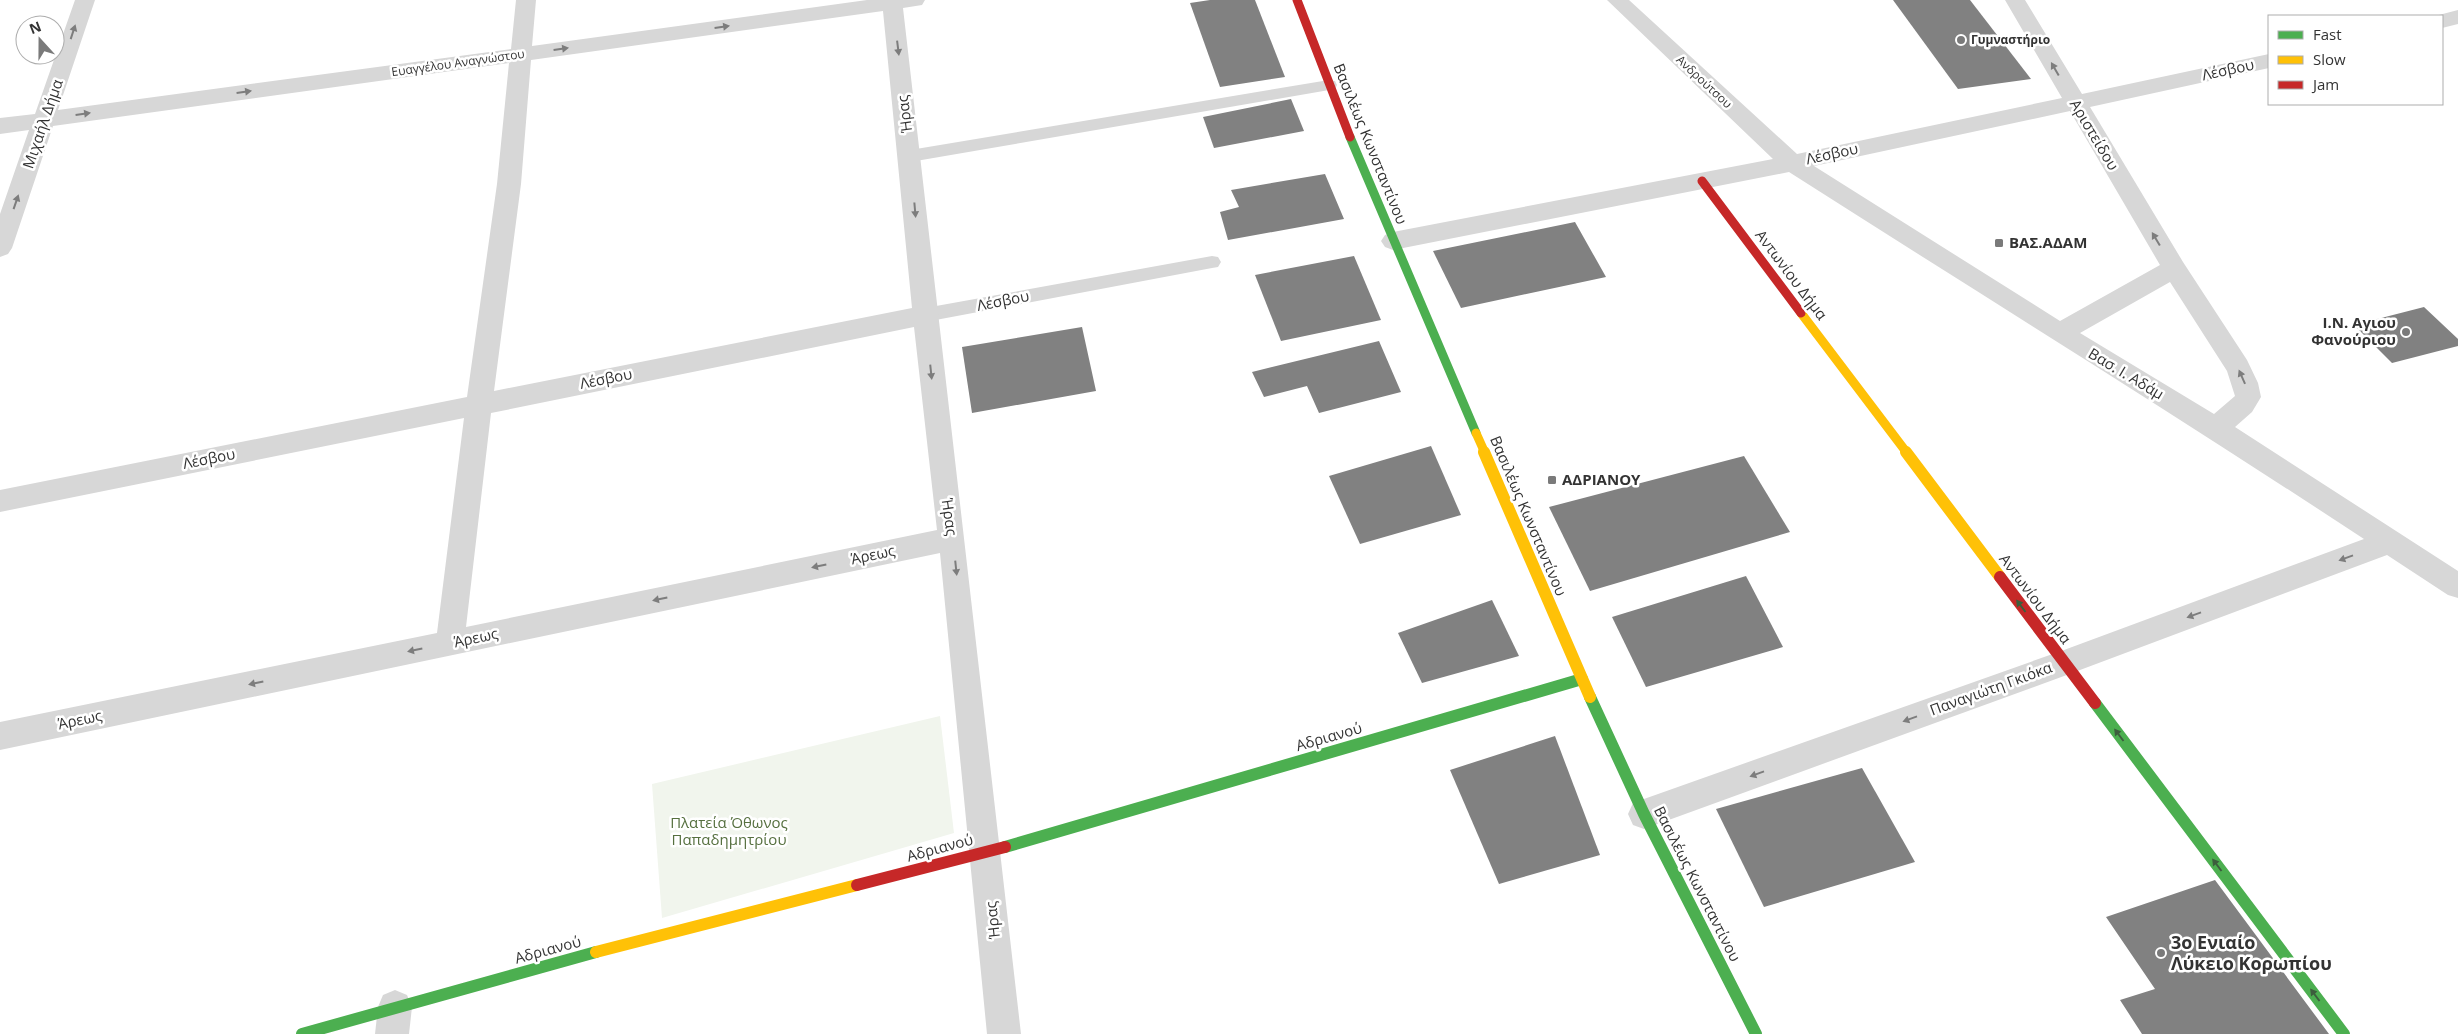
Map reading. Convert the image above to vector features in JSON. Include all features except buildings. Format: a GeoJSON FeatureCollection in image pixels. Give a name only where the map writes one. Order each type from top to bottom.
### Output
{"type":"FeatureCollection","features":[{"type":"Feature","properties":{"kind":"street","name":"Μιχαήλ Δήμα"},"geometry":{"type":"LineString","coordinates":[[0,248],[85,0]]}},
{"type":"Feature","properties":{"kind":"street"},"geometry":{"type":"LineString","coordinates":[[450,643],[479,405],[509,184],[526,0]]}},
{"type":"Feature","properties":{"kind":"street","name":"Βασιλέως Κωνσταντίνου"},"geometry":{"type":"LineString","coordinates":[[1297,0],[1329,85],[1393,241],[1582,679],[1644,814],[1756,1034]]}},
{"type":"Feature","properties":{"kind":"street","name":"Ανδρούτσου"},"geometry":{"type":"LineString","coordinates":[[1617,0],[1792,163]]}},
{"type":"Feature","properties":{"kind":"street","name":"Αριστείδου"},"geometry":{"type":"LineString","coordinates":[[2015,0],[2174,268],[2238,367],[2245,383],[2248,397],[2243,405],[2216,428]]}},
{"type":"Feature","properties":{"kind":"street","name":"Ευαγγέλου Αναγνώστου"},"geometry":{"type":"LineString","coordinates":[[0,126],[900,1]]}},
{"type":"Feature","properties":{"kind":"street","name":"Ήρας"},"geometry":{"type":"LineString","coordinates":[[900,1],[910,156],[925,315],[952,539],[1004,1034]]}},
{"type":"Feature","properties":{"kind":"street"},"geometry":{"type":"LineString","coordinates":[[2443,21],[2458,17]]}},
{"type":"Feature","properties":{"kind":"street","name":"Λέσβου"},"geometry":{"type":"LineString","coordinates":[[1393,241],[1702,182],[2268,61]]}},
{"type":"Feature","properties":{"kind":"street","name":"Βασ. Ι. Αδάμ"},"geometry":{"type":"LineString","coordinates":[[1792,163],[2060,333],[2216,428],[2458,586]]}},
{"type":"Feature","properties":{"kind":"street","name":"Αντωνίου Δήμα"},"geometry":{"type":"LineString","coordinates":[[1702,182],[2344,1034]]}},
{"type":"Feature","properties":{"kind":"street"},"geometry":{"type":"LineString","coordinates":[[2060,333],[2174,268]]}},
{"type":"Feature","properties":{"kind":"street","name":"Λέσβου"},"geometry":{"type":"LineString","coordinates":[[0,501],[925,315]]}},
{"type":"Feature","properties":{"kind":"street","name":"Άρεως"},"geometry":{"type":"LineString","coordinates":[[0,736],[952,539]]}},
{"type":"Feature","properties":{"kind":"street","name":"Παναγιώτη Γκιόκα"},"geometry":{"type":"LineString","coordinates":[[1644,814],[2064,663],[2392,542]]}},
{"type":"Feature","properties":{"kind":"street","name":"Αδριανού"},"geometry":{"type":"LineString","coordinates":[[302,1034],[393,1021],[637,941],[986,852],[1582,679]]}},
{"type":"Feature","properties":{"kind":"lane"},"geometry":{"type":"LineString","coordinates":[[910,156],[1329,85]]}},
{"type":"Feature","properties":{"kind":"lane","name":"Λέσβου"},"geometry":{"type":"LineString","coordinates":[[925,315],[1212,262]]}},
{"type":"Feature","properties":{"kind":"green space","name":"Πλατεία Όθωνος Παπαδημητρίου"},"geometry":{"type":"Polygon","coordinates":[[[940,716],[954,833],[662,918],[652,784],[940,716]]]}},
{"type":"Feature","properties":{"kind":"traffic: fast"},"geometry":{"type":"LineString","coordinates":[[1350,137],[1476,433]]}},
{"type":"Feature","properties":{"kind":"traffic: fast"},"geometry":{"type":"LineString","coordinates":[[1005,847],[1582,679]]}},
{"type":"Feature","properties":{"kind":"traffic: fast"},"geometry":{"type":"LineString","coordinates":[[1590,697],[1644,814],[1756,1034]]}},
{"type":"Feature","properties":{"kind":"traffic: fast"},"geometry":{"type":"LineString","coordinates":[[2095,703],[2344,1034]]}},
{"type":"Feature","properties":{"kind":"traffic: fast"},"geometry":{"type":"LineString","coordinates":[[302,1034],[596,952]]}},
{"type":"Feature","properties":{"kind":"traffic: slow"},"geometry":{"type":"LineString","coordinates":[[1801,313],[2000,577]]}},
{"type":"Feature","properties":{"kind":"traffic: slow"},"geometry":{"type":"LineString","coordinates":[[1476,433],[1590,697]]}},
{"type":"Feature","properties":{"kind":"traffic: slow"},"geometry":{"type":"LineString","coordinates":[[596,952],[857,885]]}},
{"type":"Feature","properties":{"kind":"traffic: jam"},"geometry":{"type":"LineString","coordinates":[[1297,0],[1350,137]]}},
{"type":"Feature","properties":{"kind":"traffic: jam"},"geometry":{"type":"LineString","coordinates":[[1702,181],[1801,313]]}},
{"type":"Feature","properties":{"kind":"traffic: jam"},"geometry":{"type":"LineString","coordinates":[[2000,577],[2095,703]]}},
{"type":"Feature","properties":{"kind":"traffic: jam"},"geometry":{"type":"LineString","coordinates":[[857,885],[1005,847]]}},
{"type":"Feature","properties":{"kind":"place","name":"Γυμναστήριο"},"geometry":{"type":"Point","coordinates":[1961,40]}},
{"type":"Feature","properties":{"kind":"place","name":"ΒΑΣ.ΑΔΑΜ"},"geometry":{"type":"Point","coordinates":[1999,243]}},
{"type":"Feature","properties":{"kind":"place","name":"Ι.Ν. Αγιου Φανούριου"},"geometry":{"type":"Point","coordinates":[2406,332]}},
{"type":"Feature","properties":{"kind":"place","name":"ΑΔΡΙΑΝΟΥ"},"geometry":{"type":"Point","coordinates":[1552,480]}},
{"type":"Feature","properties":{"kind":"place","name":"3ο Ενιαίο Λύκειο Κορωπίου"},"geometry":{"type":"Point","coordinates":[2161,953]}}]}
